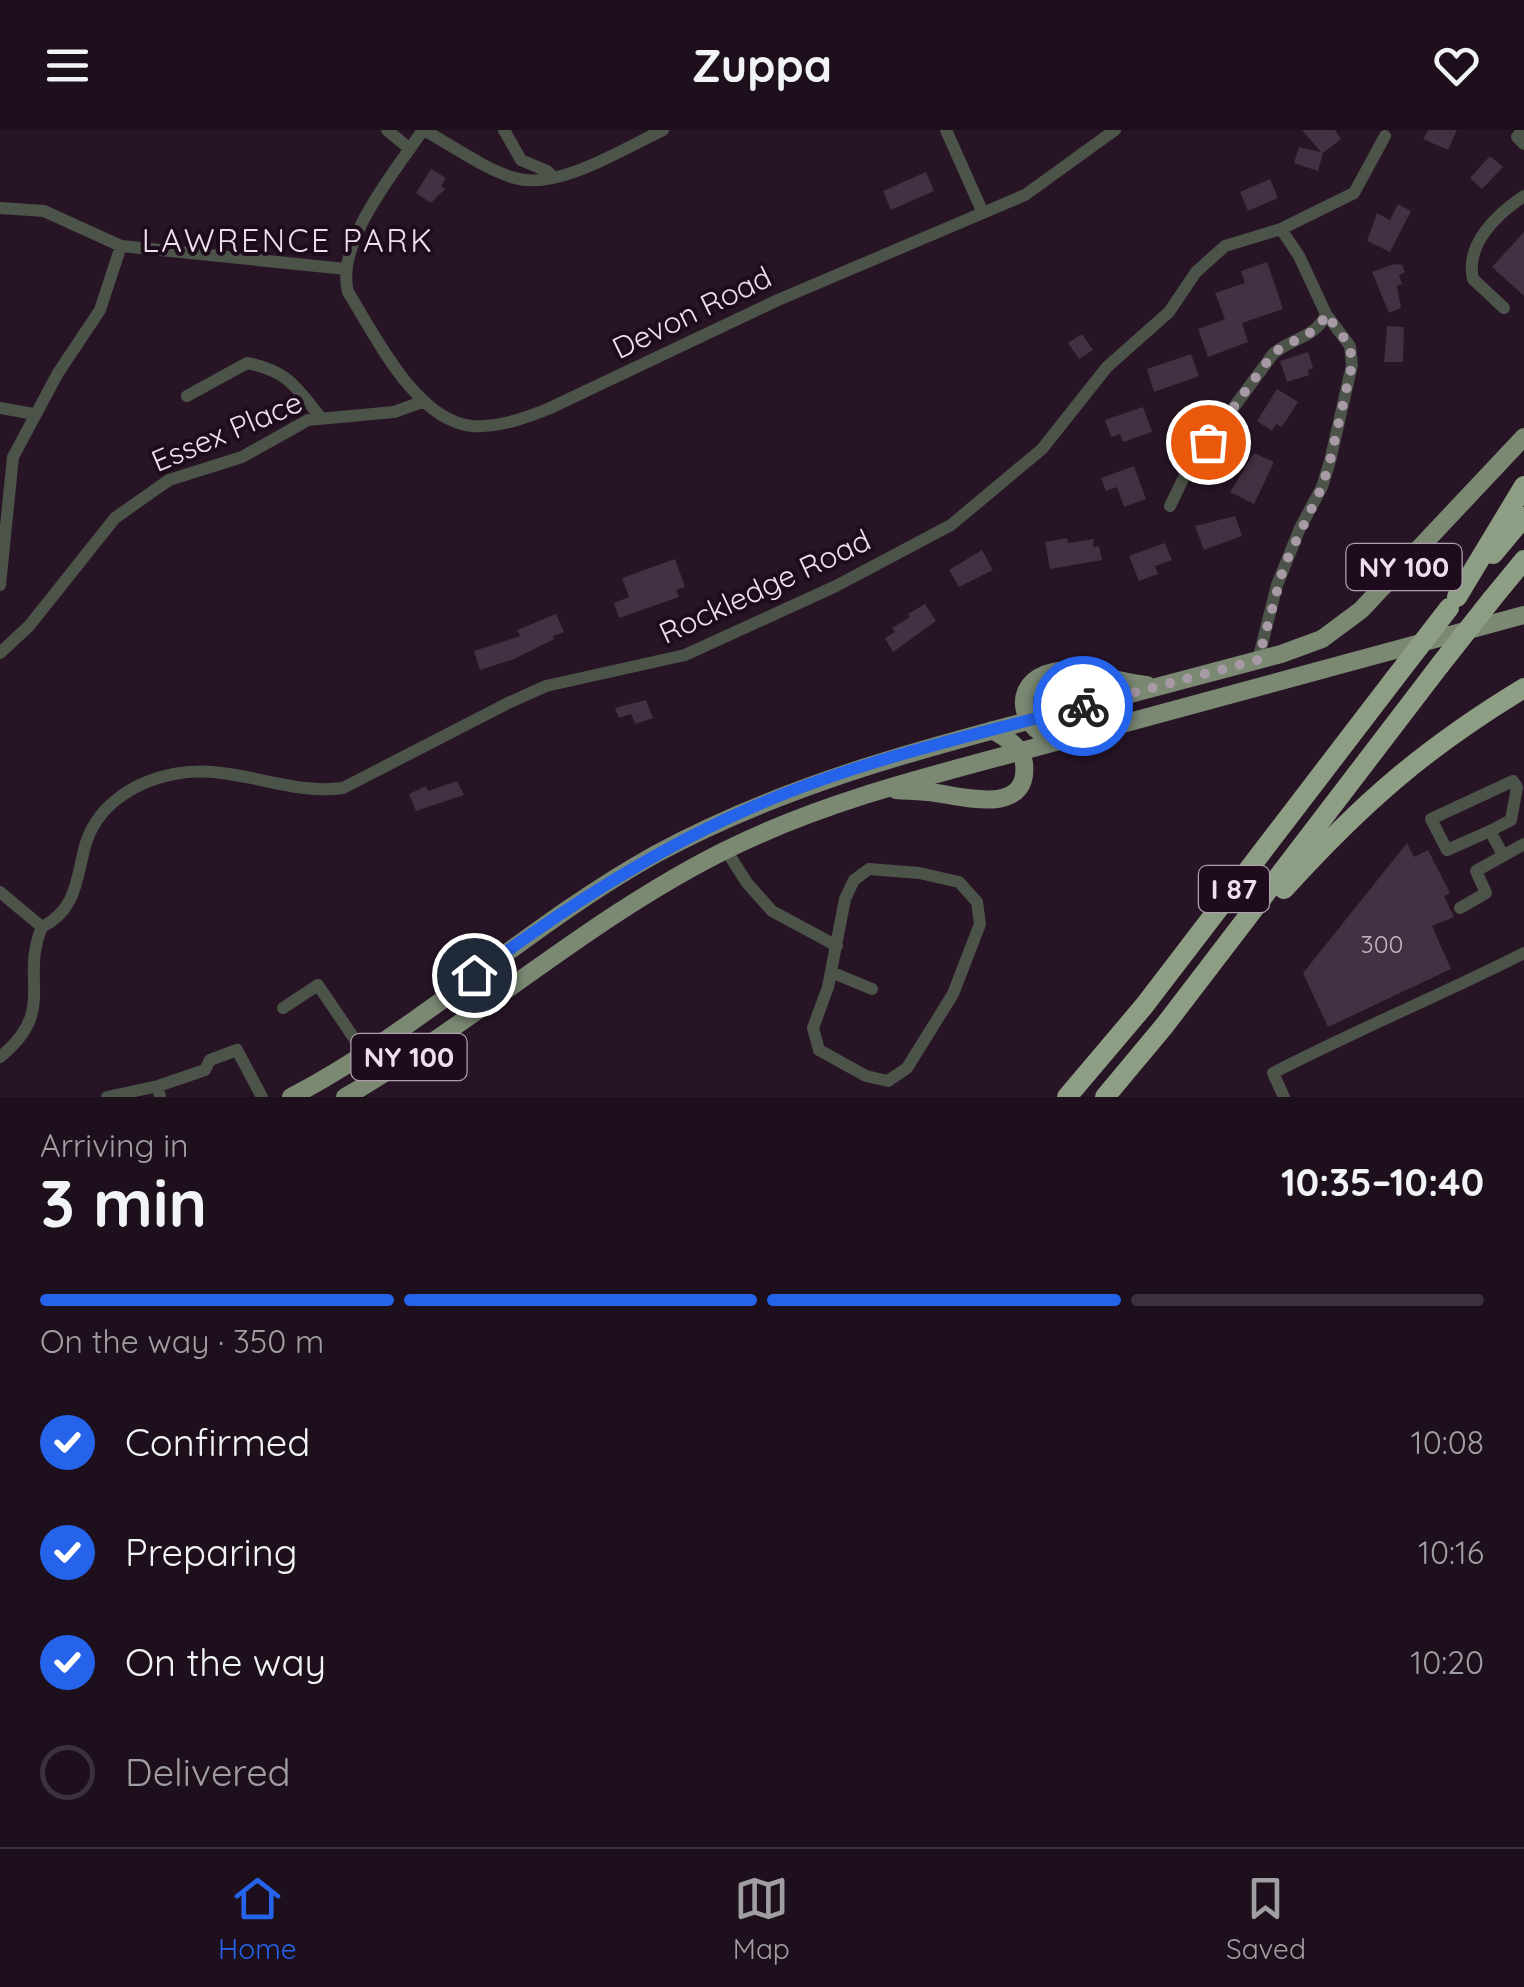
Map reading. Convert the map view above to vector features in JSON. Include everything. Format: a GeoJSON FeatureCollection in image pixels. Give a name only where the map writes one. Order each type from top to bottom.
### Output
{"type":"FeatureCollection","features":[{"type":"Feature","properties":{"kind":"highway"},"geometry":{"type":"LineString","coordinates":[[1453,603],[1524,486]]}},
{"type":"Feature","properties":{"kind":"highway","name":"I 87"},"geometry":{"type":"LineString","coordinates":[[1067,1097],[1154,994],[1453,603],[1524,518]]}},
{"type":"Feature","properties":{"kind":"highway","name":"I 87"},"geometry":{"type":"LineString","coordinates":[[1105,1097],[1524,560]]}},
{"type":"Feature","properties":{"kind":"highway"},"geometry":{"type":"LineString","coordinates":[[1195,986],[1331,837],[1376,794],[1442,740],[1524,688]]}},
{"type":"Feature","properties":{"kind":"main road"},"geometry":{"type":"LineString","coordinates":[[1473,492],[1505,442],[1524,421]]}},
{"type":"Feature","properties":{"kind":"main road","name":"NY 100"},"geometry":{"type":"LineString","coordinates":[[291,1097],[364,1053],[566,909],[688,838],[763,802],[841,773],[1302,648],[1340,627],[1377,596],[1524,437]]}},
{"type":"Feature","properties":{"kind":"main road","name":"NY 100"},"geometry":{"type":"LineString","coordinates":[[344,1097],[435,1040],[586,932],[665,883],[790,822],[880,789],[1524,615]]}},
{"type":"Feature","properties":{"kind":"main road"},"geometry":{"type":"LineString","coordinates":[[1060,741],[1042,735],[1028,721],[1023,704],[1035,681],[1050,673],[1070,672],[1129,684],[1168,684]]}},
{"type":"Feature","properties":{"kind":"main road"},"geometry":{"type":"LineString","coordinates":[[880,789],[998,800],[1011,794],[1020,784],[1024,768],[1020,752],[992,730]]}},
{"type":"Feature","properties":{"kind":"street"},"geometry":{"type":"LineString","coordinates":[[386,130],[410,149]]}},
{"type":"Feature","properties":{"kind":"street"},"geometry":{"type":"LineString","coordinates":[[0,208],[44,211],[121,246],[346,269],[366,216],[424,130],[514,178],[531,181],[578,170],[663,130]]}},
{"type":"Feature","properties":{"kind":"street"},"geometry":{"type":"LineString","coordinates":[[504,130],[521,160],[554,178]]}},
{"type":"Feature","properties":{"kind":"street"},"geometry":{"type":"LineString","coordinates":[[946,130],[984,213]]}},
{"type":"Feature","properties":{"kind":"street","name":"Devon Road"},"geometry":{"type":"LineString","coordinates":[[346,269],[348,292],[422,402],[444,417],[468,426],[514,421],[548,409],[778,300],[1025,194],[1115,130]]}},
{"type":"Feature","properties":{"kind":"street","name":"Rockledge Road"},"geometry":{"type":"LineString","coordinates":[[42,927],[58,918],[72,900],[92,831],[103,812],[122,794],[170,774],[197,770],[319,791],[343,788],[546,686],[685,655],[836,586],[951,525],[1042,449],[1107,367],[1169,312],[1196,272],[1225,246],[1281,229],[1354,193],[1385,136]]}},
{"type":"Feature","properties":{"kind":"street"},"geometry":{"type":"LineString","coordinates":[[1504,308],[1473,279],[1472,256],[1480,238],[1524,196]]}},
{"type":"Feature","properties":{"kind":"street"},"geometry":{"type":"LineString","coordinates":[[1258,660],[1284,566],[1326,474],[1352,365],[1350,346],[1326,314],[1299,256],[1281,229]]}},
{"type":"Feature","properties":{"kind":"street"},"geometry":{"type":"LineString","coordinates":[[0,585],[12,457],[34,414],[100,310],[121,246]]}},
{"type":"Feature","properties":{"kind":"street"},"geometry":{"type":"LineString","coordinates":[[1170,506],[1187,470],[1273,354],[1312,333],[1326,314]]}},
{"type":"Feature","properties":{"kind":"street"},"geometry":{"type":"LineString","coordinates":[[187,396],[247,363],[272,368],[294,384],[321,418]]}},
{"type":"Feature","properties":{"kind":"street","name":"Essex Place"},"geometry":{"type":"LineString","coordinates":[[0,653],[29,626],[116,518],[169,480],[242,458],[308,420],[394,412],[422,402]]}},
{"type":"Feature","properties":{"kind":"street"},"geometry":{"type":"LineString","coordinates":[[0,408],[34,414]]}},
{"type":"Feature","properties":{"kind":"street"},"geometry":{"type":"LineString","coordinates":[[1513,782],[1517,787],[1511,820],[1490,831],[1447,850],[1431,819],[1513,782]]}},
{"type":"Feature","properties":{"kind":"street"},"geometry":{"type":"LineString","coordinates":[[1490,831],[1503,855]]}},
{"type":"Feature","properties":{"kind":"street"},"geometry":{"type":"LineString","coordinates":[[1460,908],[1486,893],[1476,870],[1524,844]]}},
{"type":"Feature","properties":{"kind":"street"},"geometry":{"type":"LineString","coordinates":[[726,850],[747,883],[772,911],[837,946]]}},
{"type":"Feature","properties":{"kind":"street"},"geometry":{"type":"LineString","coordinates":[[868,869],[919,873],[959,882],[977,902],[980,924],[953,994],[908,1068],[888,1081],[866,1076],[820,1050],[813,1028],[832,972],[845,899],[854,880],[868,869]]}},
{"type":"Feature","properties":{"kind":"street"},"geometry":{"type":"LineString","coordinates":[[0,892],[42,927],[34,946],[33,1019],[12,1048],[0,1057]]}},
{"type":"Feature","properties":{"kind":"street"},"geometry":{"type":"LineString","coordinates":[[1284,1097],[1273,1073],[1524,953]]}},
{"type":"Feature","properties":{"kind":"street"},"geometry":{"type":"LineString","coordinates":[[832,972],[872,989]]}},
{"type":"Feature","properties":{"kind":"street"},"geometry":{"type":"LineString","coordinates":[[283,1008],[318,985],[364,1053]]}},
{"type":"Feature","properties":{"kind":"street"},"geometry":{"type":"LineString","coordinates":[[107,1097],[159,1092],[205,1070],[210,1060],[237,1050],[262,1097]]}},
{"type":"Feature","properties":{"kind":"building"},"geometry":{"type":"Polygon","coordinates":[[[1302,130],[1335,130],[1341,139],[1323,153],[1318,171],[1294,163],[1299,147],[1321,152],[1302,130]]]}},
{"type":"Feature","properties":{"kind":"building"},"geometry":{"type":"Polygon","coordinates":[[[1428,130],[1457,130],[1448,150],[1423,139],[1428,130]]]}},
{"type":"Feature","properties":{"kind":"building"},"geometry":{"type":"Polygon","coordinates":[[[1490,156],[1503,167],[1482,189],[1470,178],[1490,156]]]}},
{"type":"Feature","properties":{"kind":"building"},"geometry":{"type":"Polygon","coordinates":[[[431,169],[446,178],[441,186],[445,189],[431,203],[416,193],[431,169]]]}},
{"type":"Feature","properties":{"kind":"building"},"geometry":{"type":"Polygon","coordinates":[[[926,172],[934,191],[891,210],[883,191],[926,172]]]}},
{"type":"Feature","properties":{"kind":"building"},"geometry":{"type":"Polygon","coordinates":[[[1270,179],[1278,198],[1248,211],[1240,192],[1270,179]]]}},
{"type":"Feature","properties":{"kind":"building"},"geometry":{"type":"Polygon","coordinates":[[[1398,204],[1411,211],[1390,252],[1367,241],[1377,213],[1390,220],[1398,204]]]}},
{"type":"Feature","properties":{"kind":"building"},"geometry":{"type":"Polygon","coordinates":[[[1524,232],[1524,296],[1492,267],[1524,232]]]}},
{"type":"Feature","properties":{"kind":"building"},"geometry":{"type":"Polygon","coordinates":[[[1267,262],[1283,309],[1242,323],[1248,342],[1208,357],[1198,329],[1225,319],[1215,293],[1245,283],[1241,271],[1267,262]]]}},
{"type":"Feature","properties":{"kind":"building"},"geometry":{"type":"Polygon","coordinates":[[[1402,265],[1405,272],[1399,275],[1402,284],[1397,286],[1401,308],[1389,313],[1372,272],[1402,265]]]}},
{"type":"Feature","properties":{"kind":"building"},"geometry":{"type":"Polygon","coordinates":[[[1387,326],[1404,327],[1403,362],[1384,362],[1387,326]]]}},
{"type":"Feature","properties":{"kind":"building"},"geometry":{"type":"Polygon","coordinates":[[[1082,334],[1093,350],[1079,359],[1068,343],[1082,334]]]}},
{"type":"Feature","properties":{"kind":"building"},"geometry":{"type":"Polygon","coordinates":[[[1308,352],[1313,368],[1308,370],[1309,375],[1287,382],[1280,361],[1308,352]]]}},
{"type":"Feature","properties":{"kind":"building"},"geometry":{"type":"Polygon","coordinates":[[[1191,354],[1199,376],[1154,392],[1147,369],[1191,354]]]}},
{"type":"Feature","properties":{"kind":"building"},"geometry":{"type":"Polygon","coordinates":[[[1277,389],[1298,402],[1282,427],[1276,424],[1272,431],[1257,421],[1277,389]]]}},
{"type":"Feature","properties":{"kind":"building"},"geometry":{"type":"Polygon","coordinates":[[[1143,407],[1152,432],[1123,442],[1120,434],[1111,437],[1105,420],[1143,407]]]}},
{"type":"Feature","properties":{"kind":"building"},"geometry":{"type":"Polygon","coordinates":[[[1254,453],[1274,462],[1254,504],[1230,492],[1254,453]]]}},
{"type":"Feature","properties":{"kind":"building"},"geometry":{"type":"Polygon","coordinates":[[[1134,466],[1146,499],[1124,507],[1117,487],[1106,491],[1101,478],[1134,466]]]}},
{"type":"Feature","properties":{"kind":"building"},"geometry":{"type":"Polygon","coordinates":[[[1235,516],[1242,536],[1204,550],[1195,526],[1235,516]]]}},
{"type":"Feature","properties":{"kind":"building"},"geometry":{"type":"Polygon","coordinates":[[[1067,538],[1068,543],[1094,539],[1093,547],[1099,546],[1102,560],[1050,569],[1045,542],[1067,538]]]}},
{"type":"Feature","properties":{"kind":"building"},"geometry":{"type":"Polygon","coordinates":[[[1165,543],[1172,560],[1155,566],[1158,574],[1139,581],[1129,556],[1165,543]]]}},
{"type":"Feature","properties":{"kind":"building"},"geometry":{"type":"Polygon","coordinates":[[[982,550],[993,570],[959,587],[949,570],[982,550]]]}},
{"type":"Feature","properties":{"kind":"building"},"geometry":{"type":"Polygon","coordinates":[[[675,559],[685,587],[676,590],[679,597],[619,618],[614,603],[629,597],[622,578],[675,559]]]}},
{"type":"Feature","properties":{"kind":"building"},"geometry":{"type":"Polygon","coordinates":[[[925,604],[936,621],[893,652],[885,638],[895,632],[892,628],[910,617],[908,614],[925,604]]]}},
{"type":"Feature","properties":{"kind":"building"},"geometry":{"type":"Polygon","coordinates":[[[556,614],[564,632],[514,659],[480,670],[474,651],[520,636],[517,630],[556,614]]]}},
{"type":"Feature","properties":{"kind":"building"},"geometry":{"type":"Polygon","coordinates":[[[646,700],[653,718],[635,724],[631,714],[619,718],[615,708],[646,700]]]}},
{"type":"Feature","properties":{"kind":"building"},"geometry":{"type":"Polygon","coordinates":[[[457,781],[464,795],[416,811],[409,794],[426,786],[428,791],[457,781]]]}},
{"type":"Feature","properties":{"kind":"building"},"geometry":{"type":"Polygon","coordinates":[[[1407,843],[1414,857],[1428,850],[1450,893],[1444,896],[1454,917],[1432,926],[1451,969],[1328,1027],[1303,973],[1407,843]]]}},
{"type":"Feature","properties":{"kind":"way so far"},"geometry":{"type":"LineString","coordinates":[[1083,706],[1258,660],[1284,566],[1322,487],[1352,365],[1350,346],[1326,314],[1312,333],[1273,354],[1208,442]]}},
{"type":"Feature","properties":{"kind":"district","name":"LAWRENCE PARK"},"geometry":{"type":"Point","coordinates":[288,241]}},
{"type":"Feature","properties":{"kind":"route"},"geometry":{"type":"LineString","coordinates":[[474,975],[616,878],[742,812],[875,762],[1083,706]]}}]}
